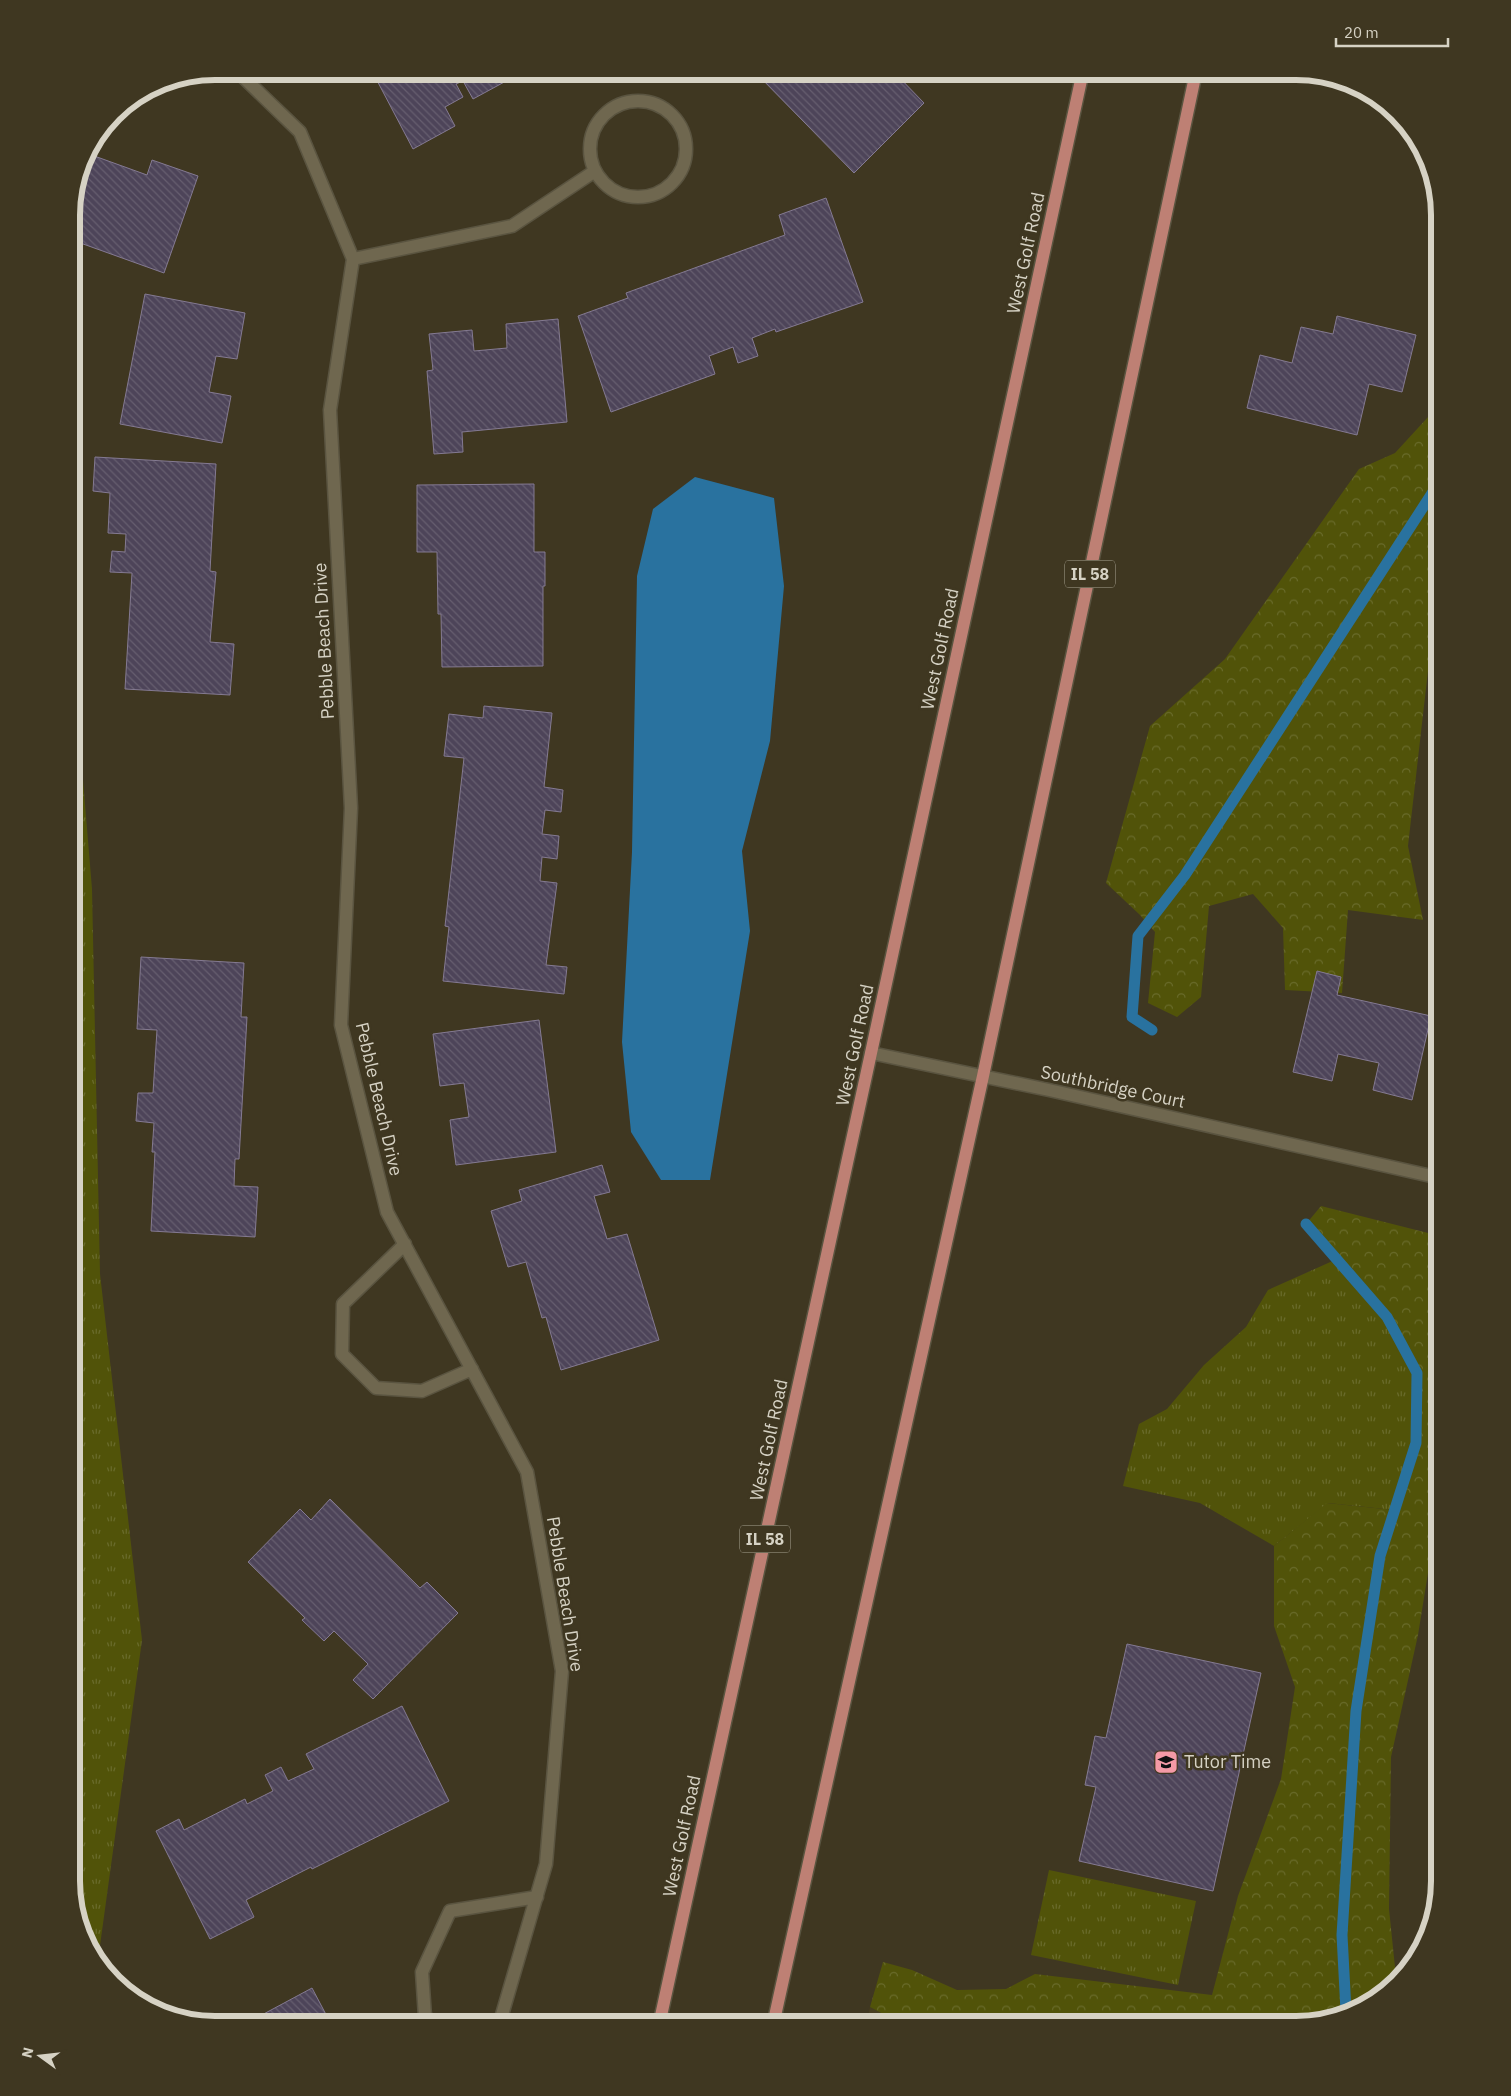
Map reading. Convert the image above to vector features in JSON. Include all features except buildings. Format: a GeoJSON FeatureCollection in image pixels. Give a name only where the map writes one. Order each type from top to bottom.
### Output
{"type":"FeatureCollection","features":[{"type":"Feature","properties":{"kind":"main road","name":"West Golf Road"},"geometry":{"type":"LineString","coordinates":[[661,2016],[1081,80]]}},
{"type":"Feature","properties":{"kind":"main road","name":"IL 58"},"geometry":{"type":"LineString","coordinates":[[775,2016],[983,1076],[1194,80]]}},
{"type":"Feature","properties":{"kind":"street"},"geometry":{"type":"LineString","coordinates":[[246,80],[300,132],[353,259],[512,226],[595,171]]}},
{"type":"Feature","properties":{"kind":"street"},"geometry":{"type":"LineString","coordinates":[[636,101],[652,103],[666,110],[677,121],[684,135],[686,151],[683,167],[675,180],[663,191],[633,198],[617,193],[604,184],[595,171],[590,156],[591,140],[597,125],[607,113],[620,105],[636,101]]}},
{"type":"Feature","properties":{"kind":"street","name":"Pebble Beach Drive"},"geometry":{"type":"LineString","coordinates":[[353,259],[330,410],[351,808],[342,1025],[387,1212],[527,1472],[562,1671],[546,1864],[501,2016]]}},
{"type":"Feature","properties":{"kind":"street","name":"Southbridge Court"},"geometry":{"type":"LineString","coordinates":[[871,1053],[983,1076],[1431,1176]]}},
{"type":"Feature","properties":{"kind":"street"},"geometry":{"type":"LineString","coordinates":[[405,1244],[343,1304],[342,1354],[376,1388],[422,1391],[472,1369]]}},
{"type":"Feature","properties":{"kind":"street"},"geometry":{"type":"LineString","coordinates":[[425,2016],[422,1972],[450,1911],[537,1896]]}},
{"type":"Feature","properties":{"kind":"shaded area"},"geometry":{"type":"Polygon","coordinates":[[[870,2007],[889,2016],[868,2016],[870,2007]]]}},
{"type":"Feature","properties":{"kind":"green space"},"geometry":{"type":"Polygon","coordinates":[[[1431,414],[1431,660],[1429,662],[1408,846],[1423,920],[1348,910],[1342,993],[1285,990],[1283,928],[1253,894],[1209,906],[1201,997],[1177,1017],[1148,1003],[1155,932],[1106,883],[1150,726],[1225,659],[1359,469],[1395,453],[1431,414]]]}},
{"type":"Feature","properties":{"kind":"green space"},"geometry":{"type":"Polygon","coordinates":[[[80,744],[92,889],[100,1274],[142,1640],[99,1950],[90,1933],[85,1916],[81,1899],[80,1881],[80,744]]]}},
{"type":"Feature","properties":{"kind":"green space"},"geometry":{"type":"Polygon","coordinates":[[[1321,1206],[1431,1234],[1431,1554],[1418,1635],[1391,1757],[1389,1909],[1395,1971],[1378,1988],[1363,1998],[1348,2006],[1314,2015],[889,2016],[870,2007],[883,1962],[912,1970],[957,1990],[1006,1989],[1035,1974],[1212,1995],[1238,1896],[1281,1779],[1295,1687],[1274,1626],[1274,1546],[1327,1503],[1394,1510],[1416,1443],[1417,1373],[1387,1317],[1306,1224],[1321,1206]]]}},
{"type":"Feature","properties":{"kind":"green space"},"geometry":{"type":"Polygon","coordinates":[[[1337,1259],[1387,1317],[1417,1373],[1416,1443],[1394,1510],[1328,1503],[1274,1546],[1200,1503],[1123,1486],[1139,1424],[1167,1409],[1204,1365],[1246,1327],[1268,1290],[1337,1259]]]}},
{"type":"Feature","properties":{"kind":"green space"},"geometry":{"type":"Polygon","coordinates":[[[1049,1870],[1196,1901],[1178,1985],[1031,1955],[1049,1870]]]}},
{"type":"Feature","properties":{"kind":"water"},"geometry":{"type":"Polygon","coordinates":[[[695,477],[774,498],[784,586],[770,741],[742,851],[750,931],[710,1180],[661,1180],[631,1132],[622,1042],[632,852],[637,576],[653,509],[695,477]]]}},
{"type":"Feature","properties":{"kind":"waterway"},"geometry":{"type":"LineString","coordinates":[[1152,1030],[1132,1017],[1138,936],[1185,875],[1431,495]]}},
{"type":"Feature","properties":{"kind":"waterway"},"geometry":{"type":"LineString","coordinates":[[1306,1224],[1387,1317],[1417,1373],[1416,1443],[1380,1556],[1356,1711],[1342,1935],[1346,2007]]}},
{"type":"Feature","properties":{"kind":"place","name":"Tutor Time"},"geometry":{"type":"Point","coordinates":[1166,1762]}}]}
